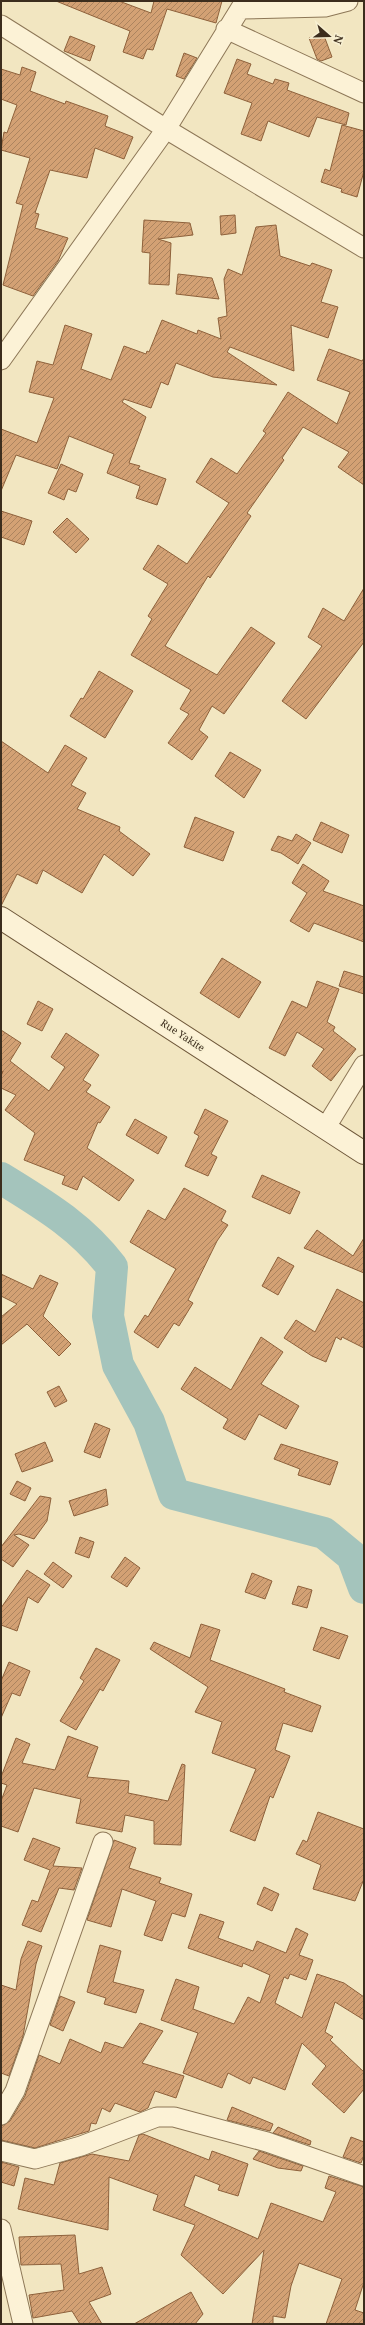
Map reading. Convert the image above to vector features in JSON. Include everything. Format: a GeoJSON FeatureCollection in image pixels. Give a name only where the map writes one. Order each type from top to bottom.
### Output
{"type":"FeatureCollection","features":[{"type":"Feature","properties":{"kind":"main road","name":"Rue Yakite"},"geometry":{"type":"LineString","coordinates":[[1,918],[364,1153]]}},
{"type":"Feature","properties":{"kind":"street"},"geometry":{"type":"LineString","coordinates":[[1,360],[166,129],[242,5],[325,7],[348,1]]}},
{"type":"Feature","properties":{"kind":"street"},"geometry":{"type":"LineString","coordinates":[[1,25],[166,129],[364,248]]}},
{"type":"Feature","properties":{"kind":"street"},"geometry":{"type":"LineString","coordinates":[[226,29],[364,93]]}},
{"type":"Feature","properties":{"kind":"street"},"geometry":{"type":"LineString","coordinates":[[326,1127],[364,1065]]}},
{"type":"Feature","properties":{"kind":"street"},"geometry":{"type":"LineString","coordinates":[[1,2115],[15,2091],[103,1842]]}},
{"type":"Feature","properties":{"kind":"street"},"geometry":{"type":"LineString","coordinates":[[1,2151],[35,2159],[80,2146],[157,2118],[174,2117],[267,2142],[364,2176]]}},
{"type":"Feature","properties":{"kind":"street"},"geometry":{"type":"LineString","coordinates":[[1,2229],[24,2324]]}},
{"type":"Feature","properties":{"kind":"building"},"geometry":{"type":"Polygon","coordinates":[[[56,1],[119,1],[151,13],[154,1],[222,1],[216,23],[167,9],[153,50],[147,49],[143,59],[123,52],[130,31],[56,1]]]}},
{"type":"Feature","properties":{"kind":"building"},"geometry":{"type":"Polygon","coordinates":[[[323,33],[332,57],[321,61],[317,59],[309,38],[323,33]]]}},
{"type":"Feature","properties":{"kind":"building"},"geometry":{"type":"Polygon","coordinates":[[[70,36],[95,46],[90,61],[64,51],[70,36]]]}},
{"type":"Feature","properties":{"kind":"building"},"geometry":{"type":"Polygon","coordinates":[[[184,53],[197,58],[184,79],[176,76],[184,53]]]}},
{"type":"Feature","properties":{"kind":"building"},"geometry":{"type":"Polygon","coordinates":[[[237,59],[251,64],[247,74],[273,84],[275,79],[289,83],[287,90],[349,113],[346,125],[317,117],[309,137],[268,121],[261,141],[241,134],[252,103],[224,93],[237,59]]]}},
{"type":"Feature","properties":{"kind":"building"},"geometry":{"type":"Polygon","coordinates":[[[22,67],[36,72],[30,91],[65,104],[66,101],[108,116],[105,126],[133,137],[124,159],[95,148],[87,178],[50,170],[35,213],[39,214],[35,228],[68,238],[58,261],[33,296],[3,285],[23,205],[16,203],[30,158],[1,150],[4,132],[7,133],[17,105],[1,99],[1,69],[20,75],[22,67]]]}},
{"type":"Feature","properties":{"kind":"building"},"geometry":{"type":"Polygon","coordinates":[[[342,125],[364,131],[364,171],[357,197],[341,192],[342,189],[321,182],[325,169],[330,171],[342,125]]]}},
{"type":"Feature","properties":{"kind":"building"},"geometry":{"type":"Polygon","coordinates":[[[235,215],[236,233],[221,235],[220,216],[235,215]]]}},
{"type":"Feature","properties":{"kind":"building"},"geometry":{"type":"Polygon","coordinates":[[[144,220],[190,223],[193,235],[158,239],[171,243],[169,285],[149,284],[150,253],[142,252],[144,220]]]}},
{"type":"Feature","properties":{"kind":"building"},"geometry":{"type":"Polygon","coordinates":[[[276,225],[280,256],[310,266],[312,263],[332,270],[321,302],[338,307],[328,338],[291,325],[294,371],[230,347],[227,352],[277,385],[213,377],[176,363],[168,385],[161,382],[151,408],[124,399],[122,402],[146,417],[129,463],[140,466],[138,469],[166,479],[157,505],[136,498],[140,486],[107,473],[114,454],[69,436],[57,469],[16,455],[1,491],[1,429],[37,443],[54,398],[29,392],[37,361],[53,365],[65,325],[92,334],[81,369],[111,380],[124,346],[146,354],[147,351],[149,352],[162,320],[197,334],[198,330],[221,339],[218,318],[227,316],[224,279],[228,269],[242,275],[256,227],[276,225]]]}},
{"type":"Feature","properties":{"kind":"building"},"geometry":{"type":"Polygon","coordinates":[[[178,274],[212,278],[219,299],[176,294],[178,274]]]}},
{"type":"Feature","properties":{"kind":"building"},"geometry":{"type":"Polygon","coordinates":[[[329,349],[362,361],[364,358],[364,485],[338,467],[349,452],[303,427],[282,458],[284,460],[247,513],[251,516],[210,578],[208,576],[165,646],[217,675],[251,627],[275,643],[224,714],[212,706],[199,730],[208,737],[192,760],[168,743],[189,714],[180,709],[191,690],[131,655],[152,619],[148,616],[168,584],[143,569],[158,545],[187,564],[229,503],[196,482],[211,458],[237,474],[266,433],[263,431],[288,392],[337,424],[350,392],[317,380],[329,349]]]}},
{"type":"Feature","properties":{"kind":"building"},"geometry":{"type":"Polygon","coordinates":[[[61,464],[83,474],[76,492],[68,489],[64,500],[48,493],[61,464]]]}},
{"type":"Feature","properties":{"kind":"building"},"geometry":{"type":"Polygon","coordinates":[[[1,511],[32,521],[24,545],[1,537],[1,511]]]}},
{"type":"Feature","properties":{"kind":"building"},"geometry":{"type":"Polygon","coordinates":[[[67,518],[89,539],[76,553],[53,532],[67,518]]]}},
{"type":"Feature","properties":{"kind":"building"},"geometry":{"type":"Polygon","coordinates":[[[364,588],[364,642],[306,719],[282,701],[322,646],[308,637],[323,608],[344,621],[364,588]]]}},
{"type":"Feature","properties":{"kind":"building"},"geometry":{"type":"Polygon","coordinates":[[[99,671],[133,691],[105,738],[70,716],[81,698],[83,699],[99,671]]]}},
{"type":"Feature","properties":{"kind":"building"},"geometry":{"type":"Polygon","coordinates":[[[1,741],[48,773],[65,745],[87,758],[71,785],[86,793],[77,809],[120,827],[119,831],[150,854],[133,876],[104,854],[82,893],[43,870],[37,884],[17,874],[1,906],[1,741]]]}},
{"type":"Feature","properties":{"kind":"building"},"geometry":{"type":"Polygon","coordinates":[[[230,752],[261,770],[244,798],[215,776],[230,752]]]}},
{"type":"Feature","properties":{"kind":"building"},"geometry":{"type":"Polygon","coordinates":[[[195,817],[234,832],[223,861],[184,847],[195,817]]]}},
{"type":"Feature","properties":{"kind":"building"},"geometry":{"type":"Polygon","coordinates":[[[321,822],[349,835],[342,853],[313,840],[321,822]]]}},
{"type":"Feature","properties":{"kind":"building"},"geometry":{"type":"Polygon","coordinates":[[[296,834],[311,843],[298,864],[281,853],[271,850],[278,836],[292,841],[296,834]]]}},
{"type":"Feature","properties":{"kind":"building"},"geometry":{"type":"Polygon","coordinates":[[[303,864],[329,881],[323,891],[364,906],[364,942],[314,923],[309,932],[290,921],[307,893],[292,883],[303,864]]]}},
{"type":"Feature","properties":{"kind":"building"},"geometry":{"type":"Polygon","coordinates":[[[222,958],[261,982],[239,1018],[200,993],[222,958]]]}},
{"type":"Feature","properties":{"kind":"building"},"geometry":{"type":"Polygon","coordinates":[[[344,971],[364,977],[364,994],[339,986],[344,971]]]}},
{"type":"Feature","properties":{"kind":"building"},"geometry":{"type":"Polygon","coordinates":[[[317,981],[339,989],[327,1022],[335,1027],[333,1031],[356,1049],[331,1081],[312,1066],[324,1049],[297,1032],[285,1056],[269,1048],[292,1001],[307,1008],[317,981]]]}},
{"type":"Feature","properties":{"kind":"building"},"geometry":{"type":"Polygon","coordinates":[[[38,1001],[53,1009],[42,1031],[27,1024],[38,1001]]]}},
{"type":"Feature","properties":{"kind":"building"},"geometry":{"type":"Polygon","coordinates":[[[1,1030],[21,1043],[10,1061],[49,1091],[65,1067],[51,1057],[66,1033],[99,1055],[83,1080],[91,1085],[86,1092],[110,1107],[100,1123],[98,1122],[87,1148],[134,1180],[119,1201],[83,1176],[77,1190],[62,1184],[65,1176],[24,1160],[35,1133],[5,1110],[16,1095],[1,1088],[1,1076],[3,1071],[1,1075],[1,1030]]]}},
{"type":"Feature","properties":{"kind":"building"},"geometry":{"type":"Polygon","coordinates":[[[205,1109],[228,1121],[211,1154],[217,1157],[208,1176],[185,1166],[199,1136],[194,1133],[205,1109]]]}},
{"type":"Feature","properties":{"kind":"building"},"geometry":{"type":"Polygon","coordinates":[[[135,1119],[167,1137],[158,1154],[126,1135],[135,1119]]]}},
{"type":"Feature","properties":{"kind":"building"},"geometry":{"type":"Polygon","coordinates":[[[262,1175],[300,1192],[290,1214],[252,1197],[262,1175]]]}},
{"type":"Feature","properties":{"kind":"building"},"geometry":{"type":"Polygon","coordinates":[[[184,1188],[226,1211],[221,1221],[228,1225],[217,1241],[188,1300],[193,1303],[179,1326],[174,1323],[158,1348],[134,1332],[145,1315],[148,1317],[176,1269],[130,1242],[148,1210],[165,1220],[184,1188]]]}},
{"type":"Feature","properties":{"kind":"building"},"geometry":{"type":"Polygon","coordinates":[[[317,1230],[353,1256],[364,1238],[364,1273],[304,1248],[317,1230]]]}},
{"type":"Feature","properties":{"kind":"building"},"geometry":{"type":"Polygon","coordinates":[[[278,1257],[294,1266],[278,1295],[262,1286],[278,1257]]]}},
{"type":"Feature","properties":{"kind":"building"},"geometry":{"type":"Polygon","coordinates":[[[1,1274],[33,1289],[40,1275],[58,1283],[43,1316],[71,1344],[59,1356],[27,1324],[1,1345],[1,1317],[17,1304],[1,1296],[1,1274]]]}},
{"type":"Feature","properties":{"kind":"building"},"geometry":{"type":"Polygon","coordinates":[[[337,1289],[364,1303],[364,1348],[342,1337],[341,1340],[336,1337],[326,1362],[312,1356],[284,1338],[296,1320],[315,1332],[337,1289]]]}},
{"type":"Feature","properties":{"kind":"building"},"geometry":{"type":"Polygon","coordinates":[[[261,1337],[283,1352],[261,1384],[299,1406],[286,1429],[259,1414],[245,1440],[223,1428],[228,1419],[181,1389],[195,1367],[231,1390],[261,1337]]]}},
{"type":"Feature","properties":{"kind":"building"},"geometry":{"type":"Polygon","coordinates":[[[59,1386],[67,1401],[55,1407],[47,1392],[59,1386]]]}},
{"type":"Feature","properties":{"kind":"building"},"geometry":{"type":"Polygon","coordinates":[[[95,1423],[110,1429],[100,1458],[84,1452],[95,1423]]]}},
{"type":"Feature","properties":{"kind":"building"},"geometry":{"type":"Polygon","coordinates":[[[45,1442],[53,1461],[22,1472],[15,1454],[45,1442]]]}},
{"type":"Feature","properties":{"kind":"building"},"geometry":{"type":"Polygon","coordinates":[[[281,1444],[338,1462],[330,1485],[298,1475],[300,1469],[274,1459],[281,1444]]]}},
{"type":"Feature","properties":{"kind":"building"},"geometry":{"type":"Polygon","coordinates":[[[17,1481],[31,1488],[25,1501],[10,1494],[17,1481]]]}},
{"type":"Feature","properties":{"kind":"building"},"geometry":{"type":"Polygon","coordinates":[[[106,1489],[108,1505],[74,1516],[69,1501],[106,1489]]]}},
{"type":"Feature","properties":{"kind":"building"},"geometry":{"type":"Polygon","coordinates":[[[40,1496],[51,1498],[47,1521],[34,1539],[19,1534],[14,1535],[29,1545],[13,1567],[1,1559],[1,1547],[40,1496]]]}},
{"type":"Feature","properties":{"kind":"building"},"geometry":{"type":"Polygon","coordinates":[[[80,1537],[94,1542],[89,1558],[75,1553],[80,1537]]]}},
{"type":"Feature","properties":{"kind":"building"},"geometry":{"type":"Polygon","coordinates":[[[125,1557],[140,1568],[127,1587],[111,1577],[125,1557]]]}},
{"type":"Feature","properties":{"kind":"building"},"geometry":{"type":"Polygon","coordinates":[[[53,1562],[72,1576],[63,1588],[44,1574],[53,1562]]]}},
{"type":"Feature","properties":{"kind":"building"},"geometry":{"type":"Polygon","coordinates":[[[27,1570],[50,1585],[38,1603],[28,1597],[17,1631],[1,1625],[1,1608],[27,1570]]]}},
{"type":"Feature","properties":{"kind":"building"},"geometry":{"type":"Polygon","coordinates":[[[252,1573],[272,1581],[265,1599],[245,1592],[252,1573]]]}},
{"type":"Feature","properties":{"kind":"building"},"geometry":{"type":"Polygon","coordinates":[[[298,1586],[312,1590],[307,1608],[292,1604],[298,1586]]]}},
{"type":"Feature","properties":{"kind":"building"},"geometry":{"type":"Polygon","coordinates":[[[201,1624],[220,1630],[210,1660],[285,1689],[284,1692],[321,1706],[312,1732],[283,1723],[275,1750],[290,1756],[273,1798],[270,1796],[255,1841],[230,1831],[256,1769],[212,1753],[222,1722],[195,1712],[208,1687],[150,1649],[154,1642],[190,1658],[201,1624]]]}},
{"type":"Feature","properties":{"kind":"building"},"geometry":{"type":"Polygon","coordinates":[[[321,1627],[348,1636],[339,1659],[313,1650],[321,1627]]]}},
{"type":"Feature","properties":{"kind":"building"},"geometry":{"type":"Polygon","coordinates":[[[96,1648],[120,1660],[103,1691],[100,1689],[76,1730],[60,1721],[84,1681],[80,1678],[96,1648]]]}},
{"type":"Feature","properties":{"kind":"building"},"geometry":{"type":"Polygon","coordinates":[[[9,1662],[30,1671],[20,1696],[12,1693],[1,1718],[1,1681],[9,1662]]]}},
{"type":"Feature","properties":{"kind":"building"},"geometry":{"type":"Polygon","coordinates":[[[68,1736],[98,1747],[87,1777],[129,1781],[128,1793],[168,1801],[182,1764],[185,1765],[181,1845],[154,1844],[154,1821],[125,1815],[122,1832],[76,1823],[81,1799],[34,1788],[18,1832],[1,1826],[1,1801],[7,1785],[1,1783],[1,1777],[16,1738],[30,1744],[22,1763],[55,1770],[68,1736]]]}},
{"type":"Feature","properties":{"kind":"building"},"geometry":{"type":"Polygon","coordinates":[[[318,1812],[364,1829],[364,1879],[355,1901],[313,1889],[321,1865],[296,1854],[303,1840],[307,1842],[318,1812]]]}},
{"type":"Feature","properties":{"kind":"building"},"geometry":{"type":"Polygon","coordinates":[[[33,1838],[60,1848],[53,1866],[82,1868],[74,1890],[59,1888],[41,1932],[22,1925],[32,1900],[38,1902],[50,1870],[24,1860],[33,1838]]]}},
{"type":"Feature","properties":{"kind":"building"},"geometry":{"type":"Polygon","coordinates":[[[114,1840],[136,1848],[129,1868],[161,1878],[159,1883],[192,1894],[185,1917],[172,1913],[162,1941],[144,1935],[156,1901],[122,1889],[111,1927],[87,1920],[114,1840]]]}},
{"type":"Feature","properties":{"kind":"building"},"geometry":{"type":"Polygon","coordinates":[[[264,1887],[279,1894],[272,1911],[257,1904],[264,1887]]]}},
{"type":"Feature","properties":{"kind":"building"},"geometry":{"type":"Polygon","coordinates":[[[200,1914],[224,1922],[218,1938],[253,1951],[257,1941],[286,1953],[296,1928],[308,1934],[299,1955],[313,1960],[306,1980],[290,1974],[288,1979],[284,1977],[275,2003],[302,2018],[317,1974],[344,1983],[364,1997],[364,2020],[335,2002],[325,2032],[333,2037],[330,2040],[364,2072],[364,2089],[344,2113],[312,2084],[326,2066],[302,2043],[285,2090],[253,2077],[250,2084],[228,2073],[222,2088],[183,2073],[198,2033],[161,2020],[176,1979],[199,1987],[193,2009],[234,2024],[248,1997],[260,2003],[270,1975],[243,1963],[242,1967],[188,1948],[200,1914]]]}},
{"type":"Feature","properties":{"kind":"building"},"geometry":{"type":"Polygon","coordinates":[[[28,1941],[42,1946],[36,1964],[23,2036],[9,2076],[1,2073],[1,1985],[16,1990],[21,1959],[28,1941]]]}},
{"type":"Feature","properties":{"kind":"building"},"geometry":{"type":"Polygon","coordinates":[[[100,1945],[121,1951],[113,1982],[144,1990],[136,2013],[104,2004],[106,1998],[87,1992],[100,1945]]]}},
{"type":"Feature","properties":{"kind":"building"},"geometry":{"type":"Polygon","coordinates":[[[60,1996],[75,2002],[63,2031],[50,2025],[60,1996]]]}},
{"type":"Feature","properties":{"kind":"building"},"geometry":{"type":"Polygon","coordinates":[[[140,2023],[163,2031],[142,2063],[184,2076],[176,2098],[155,2091],[148,2108],[140,2112],[115,2103],[110,2112],[102,2108],[96,2124],[91,2123],[89,2131],[35,2148],[1,2140],[1,2126],[10,2121],[25,2096],[39,2055],[60,2064],[70,2039],[101,2053],[105,2042],[123,2048],[140,2023]]]}},
{"type":"Feature","properties":{"kind":"building"},"geometry":{"type":"Polygon","coordinates":[[[232,2107],[273,2124],[270,2131],[227,2120],[232,2107]]]}},
{"type":"Feature","properties":{"kind":"building"},"geometry":{"type":"Polygon","coordinates":[[[278,2127],[311,2141],[310,2145],[273,2133],[278,2127]]]}},
{"type":"Feature","properties":{"kind":"building"},"geometry":{"type":"Polygon","coordinates":[[[143,2134],[209,2160],[212,2151],[248,2164],[238,2196],[218,2190],[220,2185],[195,2175],[184,2206],[258,2239],[271,2203],[323,2222],[336,2192],[325,2188],[329,2176],[364,2187],[364,2282],[355,2310],[364,2313],[364,2324],[326,2324],[342,2279],[299,2263],[291,2286],[285,2318],[273,2316],[273,2324],[252,2324],[264,2250],[223,2294],[181,2255],[195,2225],[153,2210],[158,2195],[109,2177],[108,2230],[18,2209],[25,2178],[54,2185],[60,2163],[92,2154],[129,2161],[139,2135],[143,2134]]]}},
{"type":"Feature","properties":{"kind":"building"},"geometry":{"type":"Polygon","coordinates":[[[351,2137],[364,2142],[364,2155],[361,2163],[343,2157],[351,2137]]]}},
{"type":"Feature","properties":{"kind":"building"},"geometry":{"type":"Polygon","coordinates":[[[259,2151],[303,2166],[301,2171],[278,2168],[253,2159],[259,2151]]]}},
{"type":"Feature","properties":{"kind":"building"},"geometry":{"type":"Polygon","coordinates":[[[1,2162],[19,2167],[14,2186],[1,2182],[1,2162]]]}},
{"type":"Feature","properties":{"kind":"building"},"geometry":{"type":"Polygon","coordinates":[[[75,2235],[79,2274],[102,2267],[111,2294],[89,2302],[102,2324],[80,2324],[72,2311],[33,2318],[29,2295],[64,2290],[61,2264],[21,2265],[19,2237],[75,2235]]]}},
{"type":"Feature","properties":{"kind":"building"},"geometry":{"type":"Polygon","coordinates":[[[191,2292],[203,2314],[195,2324],[134,2324],[191,2292]]]}},
{"type":"Feature","properties":{"kind":"waterway"},"geometry":{"type":"LineString","coordinates":[[1,1178],[61,1217],[87,1239],[112,1267],[108,1316],[118,1365],[149,1422],[174,1494],[324,1533],[352,1556],[364,1588]]}}]}
